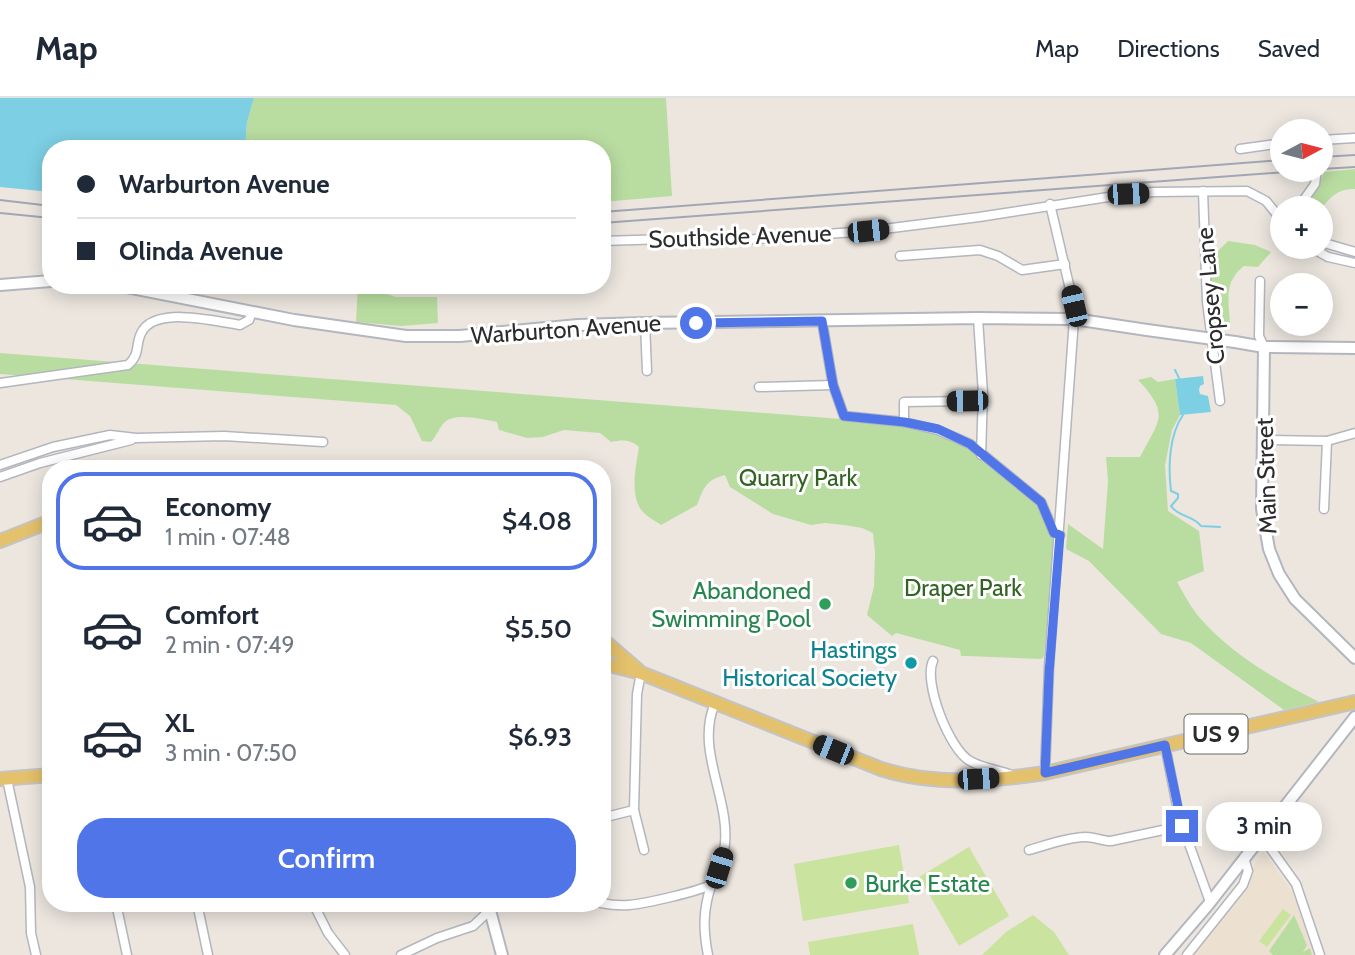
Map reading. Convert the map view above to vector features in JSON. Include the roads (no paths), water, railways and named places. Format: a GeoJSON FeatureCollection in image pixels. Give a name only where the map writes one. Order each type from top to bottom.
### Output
{"type":"FeatureCollection","features":[{"type":"Feature","properties":{"kind":"main road"},"geometry":{"type":"LineString","coordinates":[[0,541],[42,525]]}},
{"type":"Feature","properties":{"kind":"main road","name":"US 9"},"geometry":{"type":"LineString","coordinates":[[611,647],[641,673]]}},
{"type":"Feature","properties":{"kind":"main road","name":"US 9"},"geometry":{"type":"LineString","coordinates":[[611,665],[641,673],[854,760],[900,775],[948,781],[1045,773],[1355,702]]}},
{"type":"Feature","properties":{"kind":"main road"},"geometry":{"type":"LineString","coordinates":[[4,779],[42,776]]}},
{"type":"Feature","properties":{"kind":"street"},"geometry":{"type":"LineString","coordinates":[[1334,139],[1355,138]]}},
{"type":"Feature","properties":{"kind":"street"},"geometry":{"type":"LineString","coordinates":[[1240,149],[1270,145]]}},
{"type":"Feature","properties":{"kind":"street","name":"Southside Avenue"},"geometry":{"type":"LineString","coordinates":[[611,241],[668,239],[715,242],[868,231],[1128,194],[1239,190],[1252,192],[1270,206]]}},
{"type":"Feature","properties":{"kind":"street","name":"Cropsey Lane"},"geometry":{"type":"LineString","coordinates":[[1203,191],[1207,311],[1220,401]]}},
{"type":"Feature","properties":{"kind":"street"},"geometry":{"type":"LineString","coordinates":[[1045,773],[1049,673],[1074,319],[1074,306],[1050,204]]}},
{"type":"Feature","properties":{"kind":"street"},"geometry":{"type":"LineString","coordinates":[[1333,246],[1355,252]]}},
{"type":"Feature","properties":{"kind":"street"},"geometry":{"type":"LineString","coordinates":[[900,256],[980,250],[998,256],[1022,270],[1065,264]]}},
{"type":"Feature","properties":{"kind":"street"},"geometry":{"type":"LineString","coordinates":[[1333,258],[1355,263]]}},
{"type":"Feature","properties":{"kind":"street"},"geometry":{"type":"LineString","coordinates":[[1260,281],[1259,336],[1264,346]]}},
{"type":"Feature","properties":{"kind":"street"},"geometry":{"type":"LineString","coordinates":[[0,285],[42,282]]}},
{"type":"Feature","properties":{"kind":"street","name":"Warburton Avenue"},"geometry":{"type":"LineString","coordinates":[[161,294],[294,320],[406,337],[460,336],[578,325],[645,323],[1074,319],[1264,346],[1355,348]]}},
{"type":"Feature","properties":{"kind":"street"},"geometry":{"type":"LineString","coordinates":[[0,383],[128,365],[135,359],[141,332],[173,316],[240,325],[249,320],[252,312]]}},
{"type":"Feature","properties":{"kind":"street"},"geometry":{"type":"LineString","coordinates":[[978,318],[983,394],[981,455]]}},
{"type":"Feature","properties":{"kind":"street"},"geometry":{"type":"LineString","coordinates":[[822,321],[833,385],[844,416],[904,422],[953,435],[970,444],[1035,496],[1044,506],[1054,533],[1060,535]]}},
{"type":"Feature","properties":{"kind":"street"},"geometry":{"type":"LineString","coordinates":[[645,323],[647,371]]}},
{"type":"Feature","properties":{"kind":"street","name":"Main Street"},"geometry":{"type":"LineString","coordinates":[[1264,346],[1262,509],[1267,541],[1274,562],[1295,599],[1355,658]]}},
{"type":"Feature","properties":{"kind":"street"},"geometry":{"type":"LineString","coordinates":[[760,387],[833,385]]}},
{"type":"Feature","properties":{"kind":"street"},"geometry":{"type":"LineString","coordinates":[[904,422],[904,402],[967,401]]}},
{"type":"Feature","properties":{"kind":"street"},"geometry":{"type":"LineString","coordinates":[[1263,440],[1327,441],[1355,433]]}},
{"type":"Feature","properties":{"kind":"street"},"geometry":{"type":"LineString","coordinates":[[42,462],[4,476],[2,464],[53,447],[110,435],[136,438],[224,436],[323,442]]}},
{"type":"Feature","properties":{"kind":"street"},"geometry":{"type":"LineString","coordinates":[[52,460],[136,438]]}},
{"type":"Feature","properties":{"kind":"street"},"geometry":{"type":"LineString","coordinates":[[1324,509],[1327,441]]}},
{"type":"Feature","properties":{"kind":"street"},"geometry":{"type":"LineString","coordinates":[[933,660],[930,673],[938,710],[958,747],[971,761],[1015,777]]}},
{"type":"Feature","properties":{"kind":"street"},"geometry":{"type":"LineString","coordinates":[[641,673],[637,694],[634,810],[644,850]]}},
{"type":"Feature","properties":{"kind":"street"},"geometry":{"type":"LineString","coordinates":[[708,955],[704,917],[724,851],[725,835],[710,760],[708,724],[715,702]]}},
{"type":"Feature","properties":{"kind":"street"},"geometry":{"type":"LineString","coordinates":[[1165,955],[1210,902],[1355,716]]}},
{"type":"Feature","properties":{"kind":"street"},"geometry":{"type":"LineString","coordinates":[[1165,745],[1182,826],[1210,902]]}},
{"type":"Feature","properties":{"kind":"street"},"geometry":{"type":"LineString","coordinates":[[4,779],[30,887],[31,933],[36,955]]}},
{"type":"Feature","properties":{"kind":"street"},"geometry":{"type":"LineString","coordinates":[[611,816],[634,810]]}},
{"type":"Feature","properties":{"kind":"street"},"geometry":{"type":"LineString","coordinates":[[1029,850],[1075,838],[1090,836],[1111,841],[1182,826]]}},
{"type":"Feature","properties":{"kind":"street"},"geometry":{"type":"LineString","coordinates":[[1261,835],[1296,884],[1320,955]]}},
{"type":"Feature","properties":{"kind":"street"},"geometry":{"type":"LineString","coordinates":[[1186,955],[1243,885],[1248,871],[1244,858]]}},
{"type":"Feature","properties":{"kind":"street"},"geometry":{"type":"LineString","coordinates":[[611,905],[634,905],[712,884]]}},
{"type":"Feature","properties":{"kind":"street"},"geometry":{"type":"LineString","coordinates":[[118,912],[127,955]]}},
{"type":"Feature","properties":{"kind":"street"},"geometry":{"type":"LineString","coordinates":[[199,912],[208,955]]}},
{"type":"Feature","properties":{"kind":"street"},"geometry":{"type":"LineString","coordinates":[[318,912],[328,933],[345,955]]}},
{"type":"Feature","properties":{"kind":"street"},"geometry":{"type":"LineString","coordinates":[[401,955],[437,938],[473,926],[484,912]]}},
{"type":"Feature","properties":{"kind":"street"},"geometry":{"type":"LineString","coordinates":[[491,912],[502,955]]}},
{"type":"Feature","properties":{"kind":"water"},"geometry":{"type":"Polygon","coordinates":[[[0,98],[254,98],[247,122],[246,140],[42,140],[42,191],[0,187],[0,98]]]}},
{"type":"Feature","properties":{"kind":"water"},"geometry":{"type":"Polygon","coordinates":[[[1203,376],[1204,384],[1199,390],[1200,394],[1208,396],[1211,412],[1180,415],[1175,379],[1203,376]]]}},
{"type":"Feature","properties":{"kind":"waterway"},"geometry":{"type":"LineString","coordinates":[[1175,370],[1179,378]]}},
{"type":"Feature","properties":{"kind":"waterway"},"geometry":{"type":"LineString","coordinates":[[1183,415],[1175,432],[1171,452],[1171,491],[1178,494],[1171,506],[1201,526],[1220,527]]}},
{"type":"Feature","properties":{"kind":"railway"},"geometry":{"type":"LineString","coordinates":[[1334,156],[1355,155]]}},
{"type":"Feature","properties":{"kind":"railway"},"geometry":{"type":"LineString","coordinates":[[611,211],[1270,161]]}},
{"type":"Feature","properties":{"kind":"railway"},"geometry":{"type":"LineString","coordinates":[[1334,168],[1355,167]]}},
{"type":"Feature","properties":{"kind":"railway"},"geometry":{"type":"LineString","coordinates":[[611,222],[1270,173]]}},
{"type":"Feature","properties":{"kind":"railway"},"geometry":{"type":"LineString","coordinates":[[0,200],[42,205]]}},
{"type":"Feature","properties":{"kind":"railway"},"geometry":{"type":"LineString","coordinates":[[0,213],[42,217]]}},
{"type":"Feature","properties":{"kind":"place","name":"Abandoned Swimming Pool"},"geometry":{"type":"Point","coordinates":[825,604]}},
{"type":"Feature","properties":{"kind":"place","name":"Hastings Historical Society"},"geometry":{"type":"Point","coordinates":[911,663]}},
{"type":"Feature","properties":{"kind":"place","name":"Burke Estate"},"geometry":{"type":"Point","coordinates":[851,883]}},
{"type":"Feature","properties":{"kind":"park label","name":"Quarry Park"},"geometry":{"type":"Point","coordinates":[798,477]}},
{"type":"Feature","properties":{"kind":"park label","name":"Draper Park"},"geometry":{"type":"Point","coordinates":[963,587]}}]}
